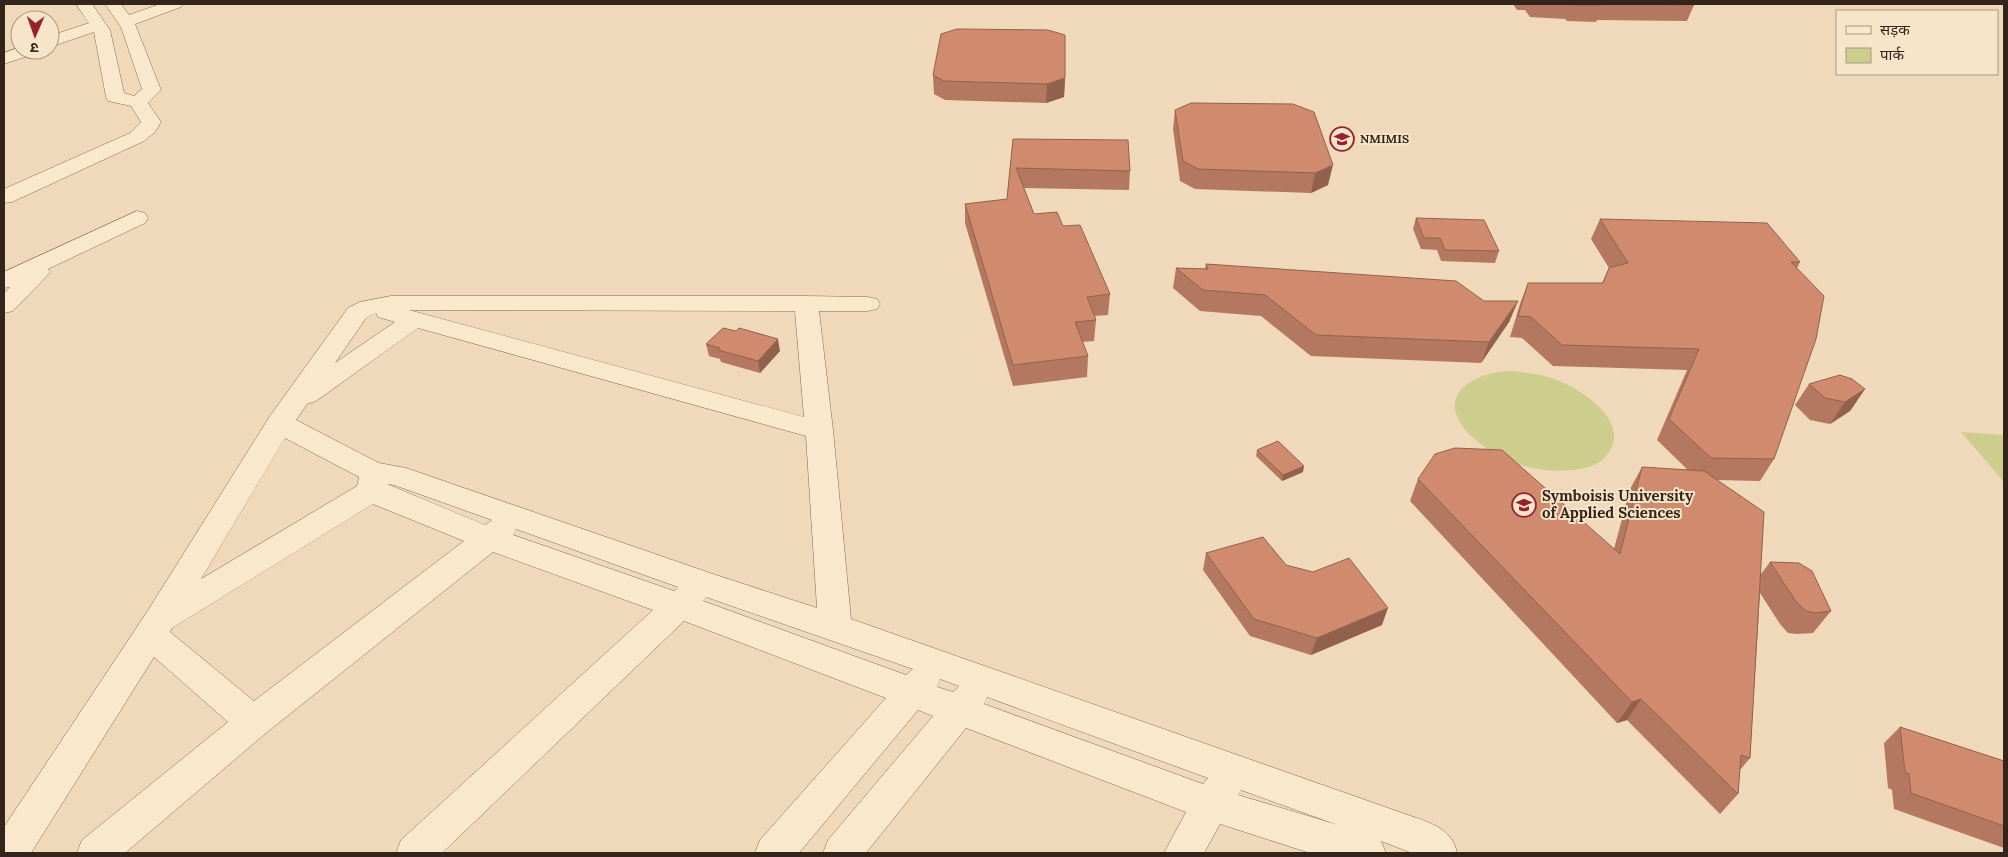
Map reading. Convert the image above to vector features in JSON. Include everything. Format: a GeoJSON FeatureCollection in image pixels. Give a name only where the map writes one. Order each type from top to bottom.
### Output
{"type":"FeatureCollection","features":[{"type":"Feature","properties":{"kind":"street"},"geometry":{"type":"LineString","coordinates":[[4,197],[137,137],[148,128],[151,122],[138,102],[115,97],[102,30],[84,4]]}},
{"type":"Feature","properties":{"kind":"street"},"geometry":{"type":"LineString","coordinates":[[113,4],[125,22],[152,90],[138,102]]}},
{"type":"Feature","properties":{"kind":"street"},"geometry":{"type":"LineString","coordinates":[[125,22],[175,4]]}},
{"type":"Feature","properties":{"kind":"street"},"geometry":{"type":"LineString","coordinates":[[60,39],[99,25]]}},
{"type":"Feature","properties":{"kind":"street"},"geometry":{"type":"LineString","coordinates":[[4,281],[137,218]]}},
{"type":"Feature","properties":{"kind":"street"},"geometry":{"type":"LineString","coordinates":[[4,306],[52,258]]}},
{"type":"Feature","properties":{"kind":"street"},"geometry":{"type":"LineString","coordinates":[[9,853],[154,628],[286,415],[357,313],[369,307],[391,303],[868,304]]}},
{"type":"Feature","properties":{"kind":"street"},"geometry":{"type":"LineString","coordinates":[[806,304],[819,430],[835,627]]}},
{"type":"Feature","properties":{"kind":"street"},"geometry":{"type":"LineString","coordinates":[[369,307],[819,430]]}},
{"type":"Feature","properties":{"kind":"street"},"geometry":{"type":"LineString","coordinates":[[286,415],[414,320]]}},
{"type":"Feature","properties":{"kind":"street"},"geometry":{"type":"LineString","coordinates":[[286,415],[372,482],[490,539],[691,594],[835,627],[1418,838],[1438,850],[1438,853]]}},
{"type":"Feature","properties":{"kind":"street"},"geometry":{"type":"LineString","coordinates":[[154,628],[372,482],[396,475],[516,516],[912,692],[1211,804],[1335,841],[1368,853]]}},
{"type":"Feature","properties":{"kind":"street"},"geometry":{"type":"LineString","coordinates":[[96,853],[254,722],[490,539],[516,516]]}},
{"type":"Feature","properties":{"kind":"street"},"geometry":{"type":"LineString","coordinates":[[415,853],[691,594]]}},
{"type":"Feature","properties":{"kind":"street"},"geometry":{"type":"LineString","coordinates":[[154,628],[254,722]]}},
{"type":"Feature","properties":{"kind":"street"},"geometry":{"type":"LineString","coordinates":[[774,853],[936,664]]}},
{"type":"Feature","properties":{"kind":"street"},"geometry":{"type":"LineString","coordinates":[[842,853],[961,710],[983,680]]}},
{"type":"Feature","properties":{"kind":"street"},"geometry":{"type":"LineString","coordinates":[[1183,853],[1211,804],[1234,770]]}},
{"type":"Feature","properties":{"kind":"green space"},"geometry":{"type":"Polygon","coordinates":[[[1509,371],[1551,378],[1568,385],[1591,400],[1610,421],[1614,432],[1613,444],[1606,456],[1595,465],[1586,468],[1559,471],[1547,470],[1509,461],[1477,441],[1456,415],[1455,403],[1458,393],[1466,385],[1478,378],[1492,373],[1509,371]]]}},
{"type":"Feature","properties":{"kind":"green space"},"geometry":{"type":"Polygon","coordinates":[[[1961,432],[2004,435],[2004,482],[1961,432]]]}},
{"type":"Feature","properties":{"kind":"building"},"geometry":{"type":"Polygon","coordinates":[[[1600,4],[1602,5],[1572,5],[1600,4]]]}},
{"type":"Feature","properties":{"kind":"building"},"geometry":{"type":"Polygon","coordinates":[[[1628,4],[1692,4],[1694,5],[1628,4]]]}},
{"type":"Feature","properties":{"kind":"building"},"geometry":{"type":"Polygon","coordinates":[[[957,29],[1048,30],[1065,35],[1065,78],[1047,84],[944,81],[933,75],[941,34],[957,29]]]}},
{"type":"Feature","properties":{"kind":"building"},"geometry":{"type":"Polygon","coordinates":[[[1191,103],[1293,104],[1314,112],[1333,165],[1315,173],[1198,169],[1183,161],[1175,110],[1191,103]]]}},
{"type":"Feature","properties":{"kind":"building"},"geometry":{"type":"Polygon","coordinates":[[[1013,139],[1128,140],[1130,171],[1016,168],[1034,214],[1057,212],[1063,226],[1080,225],[1110,294],[1087,297],[1096,320],[1075,322],[1088,356],[1013,365],[965,204],[1007,199],[1013,139]]]}},
{"type":"Feature","properties":{"kind":"building"},"geometry":{"type":"Polygon","coordinates":[[[1416,218],[1484,220],[1499,251],[1445,250],[1440,238],[1424,238],[1416,218]]]}},
{"type":"Feature","properties":{"kind":"building"},"geometry":{"type":"Polygon","coordinates":[[[1600,219],[1767,223],[1800,262],[1791,262],[1824,296],[1816,339],[1774,459],[1711,458],[1669,419],[1699,349],[1562,345],[1531,317],[1518,316],[1528,283],[1603,283],[1609,268],[1628,263],[1600,219]]]}},
{"type":"Feature","properties":{"kind":"building"},"geometry":{"type":"Polygon","coordinates":[[[1206,264],[1456,281],[1484,301],[1518,301],[1489,342],[1316,335],[1265,295],[1203,290],[1176,268],[1208,269],[1206,264]]]}},
{"type":"Feature","properties":{"kind":"building"},"geometry":{"type":"Polygon","coordinates":[[[723,328],[736,331],[739,328],[778,339],[758,361],[718,350],[720,348],[706,344],[723,328]]]}},
{"type":"Feature","properties":{"kind":"building"},"geometry":{"type":"Polygon","coordinates":[[[1840,375],[1852,379],[1865,389],[1845,402],[1825,398],[1809,384],[1840,375]]]}},
{"type":"Feature","properties":{"kind":"building"},"geometry":{"type":"Polygon","coordinates":[[[1278,441],[1304,466],[1283,475],[1257,450],[1278,441]]]}},
{"type":"Feature","properties":{"kind":"building"},"geometry":{"type":"Polygon","coordinates":[[[1455,448],[1502,450],[1620,554],[1642,467],[1704,471],[1764,512],[1750,758],[1741,755],[1738,794],[1641,699],[1632,702],[1418,479],[1435,454],[1455,448]]]}},
{"type":"Feature","properties":{"kind":"building"},"geometry":{"type":"Polygon","coordinates":[[[1263,537],[1286,565],[1313,572],[1349,558],[1388,608],[1317,638],[1254,619],[1206,553],[1263,537]]]}},
{"type":"Feature","properties":{"kind":"building"},"geometry":{"type":"Polygon","coordinates":[[[1770,562],[1799,563],[1812,571],[1831,611],[1815,613],[1806,611],[1797,603],[1770,562]]]}},
{"type":"Feature","properties":{"kind":"building"},"geometry":{"type":"Polygon","coordinates":[[[1900,727],[2004,761],[2004,826],[1911,793],[1909,774],[1905,772],[1900,727]]]}},
{"type":"Feature","properties":{"kind":"place","name":"NMIMIS"},"geometry":{"type":"Point","coordinates":[1342,139]}},
{"type":"Feature","properties":{"kind":"place","name":"Symboisis University of Applied Sciences"},"geometry":{"type":"Point","coordinates":[1524,505]}}]}
